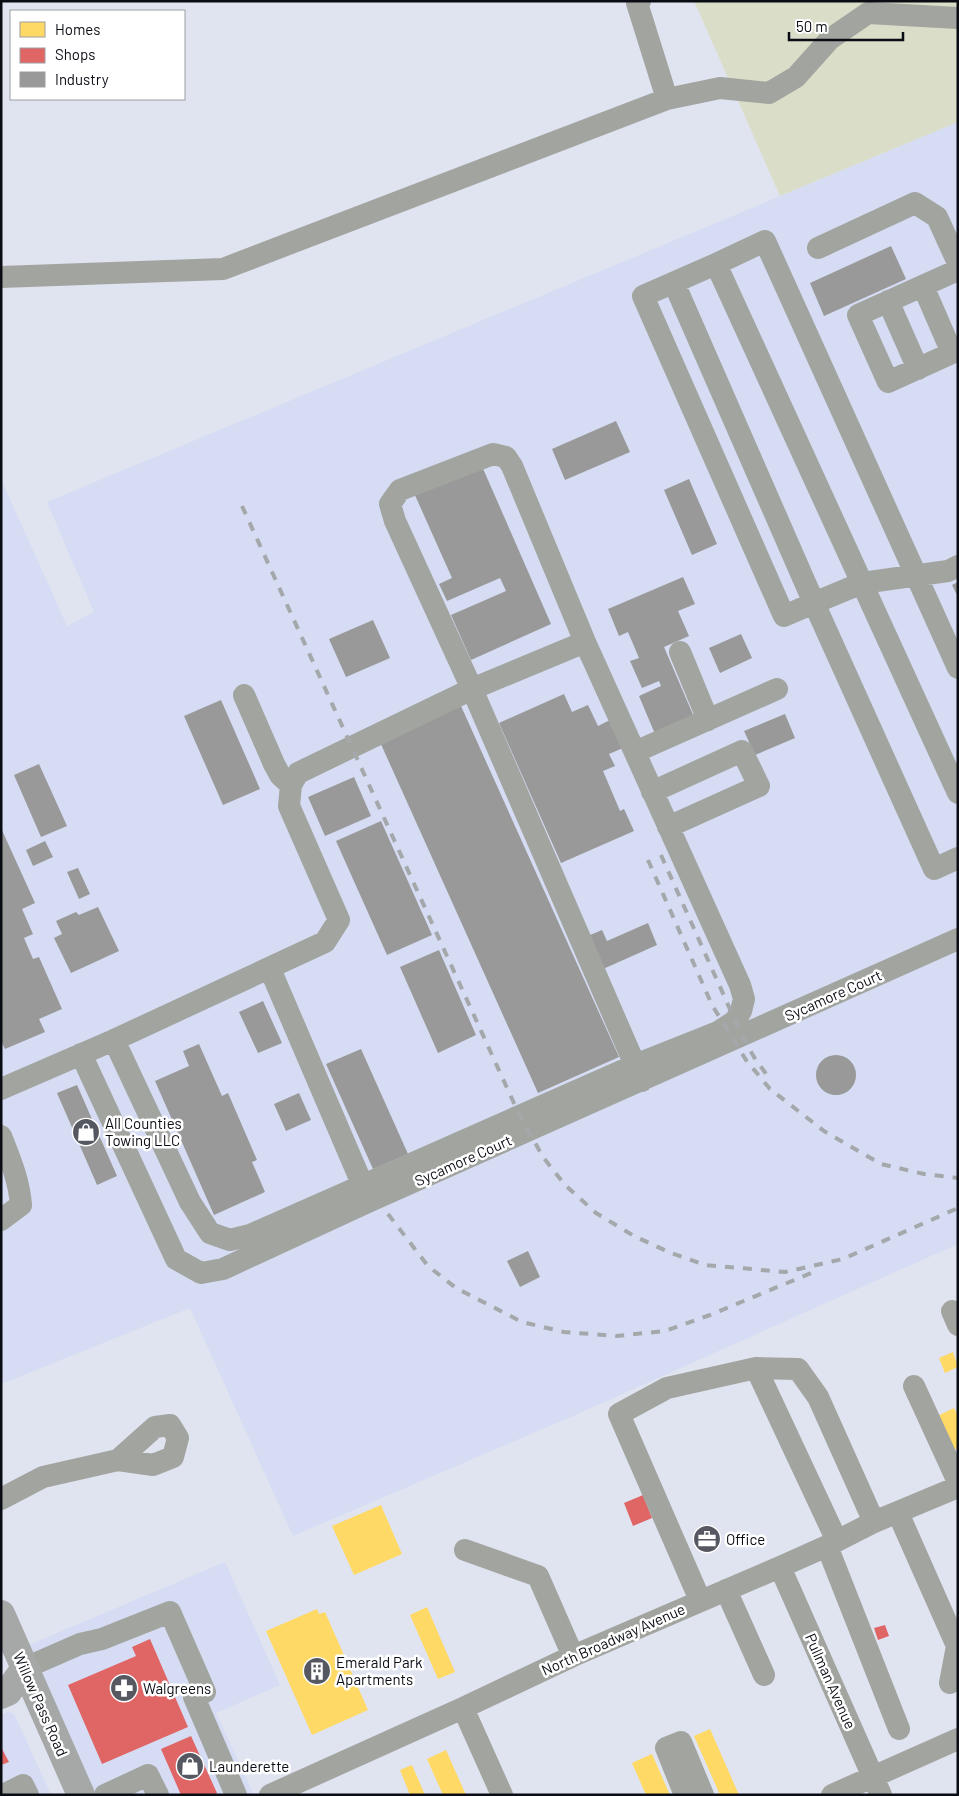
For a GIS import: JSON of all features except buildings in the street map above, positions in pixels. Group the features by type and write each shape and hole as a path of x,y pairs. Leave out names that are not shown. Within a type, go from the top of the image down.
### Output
{"main road":[{"name":"Willow Pass Road","path":"2,1618 13,1667 81,1795"},
{"path":"1,1695 8,1692 13,1667"}],"street":[{"path":"640,1 637,2 667,99"},
{"path":"1,277 223,269 667,99 720,88 769,93 796,77 830,39 868,13 958,18"},
{"path":"818,248 915,203 937,217 958,264"},
{"path":"958,566 948,571 917,575 862,583 784,616 643,296 765,241 917,575 958,668"},
{"path":"716,264 958,793"},
{"path":"922,286 952,353 888,382 858,315 888,301 958,270"},
{"path":"674,283 814,603 934,869 958,858"},
{"path":"888,301 918,369"},
{"path":"493,454 506,457 516,475 585,642 740,986 744,999 736,1021 639,1073 472,689 395,522 390,504 400,490 493,454"},
{"path":"1,1088 114,1040 325,942 338,920 289,806 291,785 298,773 472,689 585,642"},
{"path":"680,652 708,720"},
{"path":"635,752 777,689"},
{"path":"244,695 280,776 291,785"},
{"path":"652,792 742,751 758,786 668,827"},
{"name":"Sycamore Court","path":"82,1054 176,1259 201,1273 223,1269 366,1193 639,1073 958,939"},
{"path":"114,1040 190,1202 210,1233 230,1240 250,1235 366,1193 270,969"},
{"path":"1,1136 20,1190 21,1204 1,1220"},
{"path":"756,1368 832,1544 899,1729"},
{"path":"700,1600 619,1414 667,1388 756,1368 798,1368 818,1397 874,1522"},
{"path":"914,1386 958,1482"},
{"path":"1,1499 43,1477 118,1460"},
{"name":"North Broadway Avenue","path":"270,1795 573,1656 832,1544 874,1522 958,1487"},
{"path":"898,1513 957,1646 950,1684"},
{"path":"465,1550 538,1576 573,1656"},
{"name":"Pullman Avenue","path":"780,1567 877,1786"},
{"path":"726,1590 764,1675"},
{"path":"13,1667 80,1644 102,1639 170,1612 206,1692 194,1697 236,1795"},
{"path":"463,1708 502,1795"},
{"path":"832,1795 877,1786 958,1740"},
{"path":"685,1795 666,1748 681,1742 702,1795"},
{"path":"105,1795 148,1775 158,1795"},
{"path":"3,1795 23,1785 28,1795"}],"shaded area":[{"path":"958,122 958,1244 573,1416 293,1536 190,1308 1,1384 1,479 67,626 94,612 47,502"},
{"path":"225,1562 280,1685 216,1713 254,1795 81,1795 17,1650"},
{"path":"8,1712 13,1713 15,1716 51,1795 1,1795 1,1715"}],"green space":[{"path":"694,1 958,1 958,122 780,196"}],"railway":[{"path":"242,506 518,1112 543,1157 565,1185 596,1213 634,1236 671,1253 705,1265 785,1272 843,1259 958,1208"},
{"path":"661,855 742,1036 769,1078"},
{"path":"648,860 712,1005 746,1060 770,1089 824,1131 881,1164 924,1174 958,1178"},
{"path":"388,1214 428,1266 456,1288 522,1322 564,1332 616,1336 665,1331 710,1315 816,1271"}],"place":[{"name":"All Counties Towing LLC","path":"86,1132"},
{"name":"Office","path":"707,1539"},
{"name":"Emerald Park Apartments","path":"317,1671"},
{"name":"Walgreens","path":"124,1688"},
{"name":"Launderette","path":"190,1766"}]}
